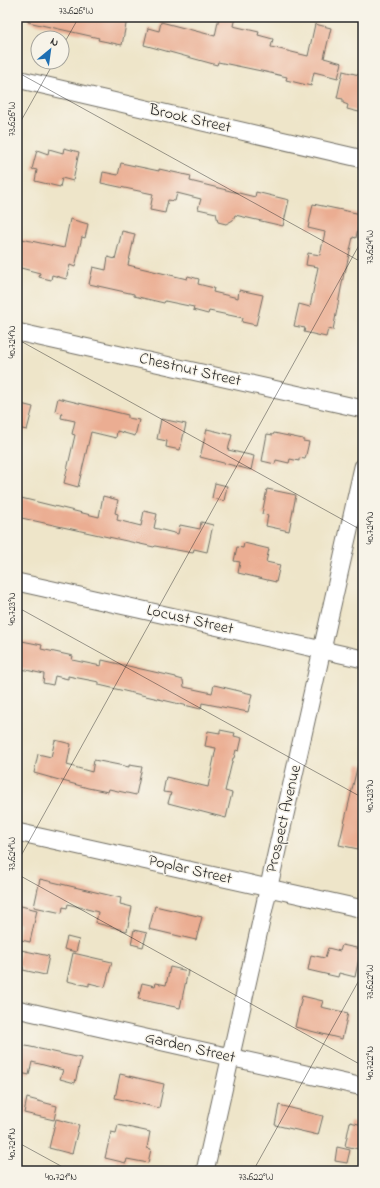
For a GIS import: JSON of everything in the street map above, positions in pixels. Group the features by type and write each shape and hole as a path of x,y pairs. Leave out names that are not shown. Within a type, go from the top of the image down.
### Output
{"street":[{"name":"Brook Street","path":"17,79 363,159"},
{"name":"Chestnut Street","path":"17,332 363,409"},
{"name":"Prospect Avenue","path":"205,1171 363,467"},
{"name":"Locust Street","path":"17,582 363,659"},
{"name":"Poplar Street","path":"17,832 363,909"},
{"name":"Garden Street","path":"17,1009 363,1087"}],"building":[{"path":"29,17 116,17 127,19 122,45 98,40 99,38 70,31 70,30 64,30 28,22"},
{"path":"219,17 235,17 233,26 259,32 258,35 273,39 271,47 308,56 315,24 331,28 324,58 342,63 338,78 314,72 311,86 286,80 287,77 218,62 217,65 144,45 148,28 159,31 161,22 215,36"},
{"path":"343,71 363,76 363,113 347,109 348,105 343,103 343,99 337,98"},
{"path":"64,148 79,152 73,181 62,178 60,187 35,181 37,170 32,169 37,150 48,154 49,149 63,153"},
{"path":"121,163 191,176 190,181 255,197 256,192 289,200 283,226 235,215 233,220 226,224 218,222 216,213 198,209 201,199 177,193 175,201 168,200 165,213 150,210 153,194 101,183 103,172 118,175"},
{"path":"313,204 361,214 356,238 353,237 344,273 333,330 328,329 326,337 304,332 305,328 294,326 299,304 310,307 318,267 306,265 308,253 320,255 325,232 308,228"},
{"path":"70,219 88,224 85,238 82,237 75,267 70,265 66,279 52,275 51,280 39,277 40,273 17,267 17,238 64,248"},
{"path":"122,231 135,234 128,265 187,279 188,276 199,279 198,284 214,288 213,292 238,298 239,290 263,295 256,325 242,322 243,318 209,311 208,314 193,310 194,307 165,301 164,303 134,296 134,294 89,284 93,267 106,270 108,257 115,259"},
{"path":"58,398 128,415 128,418 139,420 135,436 117,431 116,438 91,432 78,487 64,483 75,435 72,434 75,421 61,418 62,413 55,411"},
{"path":"17,403 33,407 27,430 17,428"},
{"path":"161,419 186,424 180,450 166,447 167,441 157,439"},
{"path":"207,429 232,435 228,450 254,456 251,470 200,457"},
{"path":"274,433 303,439 303,441 309,442 305,459 299,458 299,461 290,459 289,463 276,460 275,464 262,461 267,434 273,435"},
{"path":"215,483 227,486 224,501 212,498"},
{"path":"267,489 296,495 289,531 266,526 268,515 262,514"},
{"path":"103,496 118,500 115,513 118,514 117,520 141,526 144,511 157,514 154,528 178,534 180,525 200,529 201,522 213,525 207,552 194,549 193,553 154,547 17,517 17,497 99,517"},
{"path":"244,543 269,549 266,562 280,565 276,582 238,573 240,562 234,561 237,547 243,548"},
{"path":"17,640 42,645 41,649 73,656 72,660 101,666 102,660 176,677 183,680 184,687 212,693 214,685 252,694 248,712 202,703 201,709 99,685 99,682 68,676 68,679 55,676 53,685 43,683 44,674 17,668"},
{"path":"220,730 235,733 234,736 242,738 239,751 236,750 233,758 225,791 232,793 226,818 168,803 171,793 163,792 166,777 208,787 216,748 205,746 208,731 220,733"},
{"path":"55,740 71,744 67,765 92,772 94,760 129,767 129,765 142,767 136,795 109,789 108,792 88,788 34,773 38,754 51,757"},
{"path":"358,764 363,765 363,850 339,845"},
{"path":"40,879 121,898 120,904 132,907 127,931 96,923 98,912 68,904 67,908 63,907 62,913 34,907"},
{"path":"17,905 37,910 30,942 17,939 21,923 17,923"},
{"path":"155,906 202,917 196,940 149,929"},
{"path":"134,930 147,933 143,947 131,944"},
{"path":"67,937 79,940 76,952 64,949"},
{"path":"342,945 361,949 355,977 339,973 338,977 308,970 311,955 325,958 328,948 340,951"},
{"path":"21,950 49,956 45,975 23,970 23,967 17,965"},
{"path":"73,953 112,962 105,987 89,983 89,986 67,981"},
{"path":"170,967 188,971 180,1008 138,999 142,983 155,986 156,983 166,985"},
{"path":"302,996 323,1001 321,1007 348,1013 342,1039 295,1027"},
{"path":"17,1044 81,1058 75,1083 60,1079 63,1070 32,1062 29,1075 17,1072"},
{"path":"120,1074 164,1084 159,1108 115,1098"},
{"path":"27,1098 57,1106 54,1120 24,1113"},
{"path":"279,1105 323,1116 318,1135 275,1125"},
{"path":"56,1119 79,1125 72,1154 49,1148"},
{"path":"350,1122 363,1125 363,1150 345,1146"},
{"path":"118,1125 150,1132 147,1148 151,1149 148,1163 127,1159 126,1163 105,1158 111,1132 116,1133"},
{"path":"337,1147 350,1150 347,1163 335,1161"}]}
